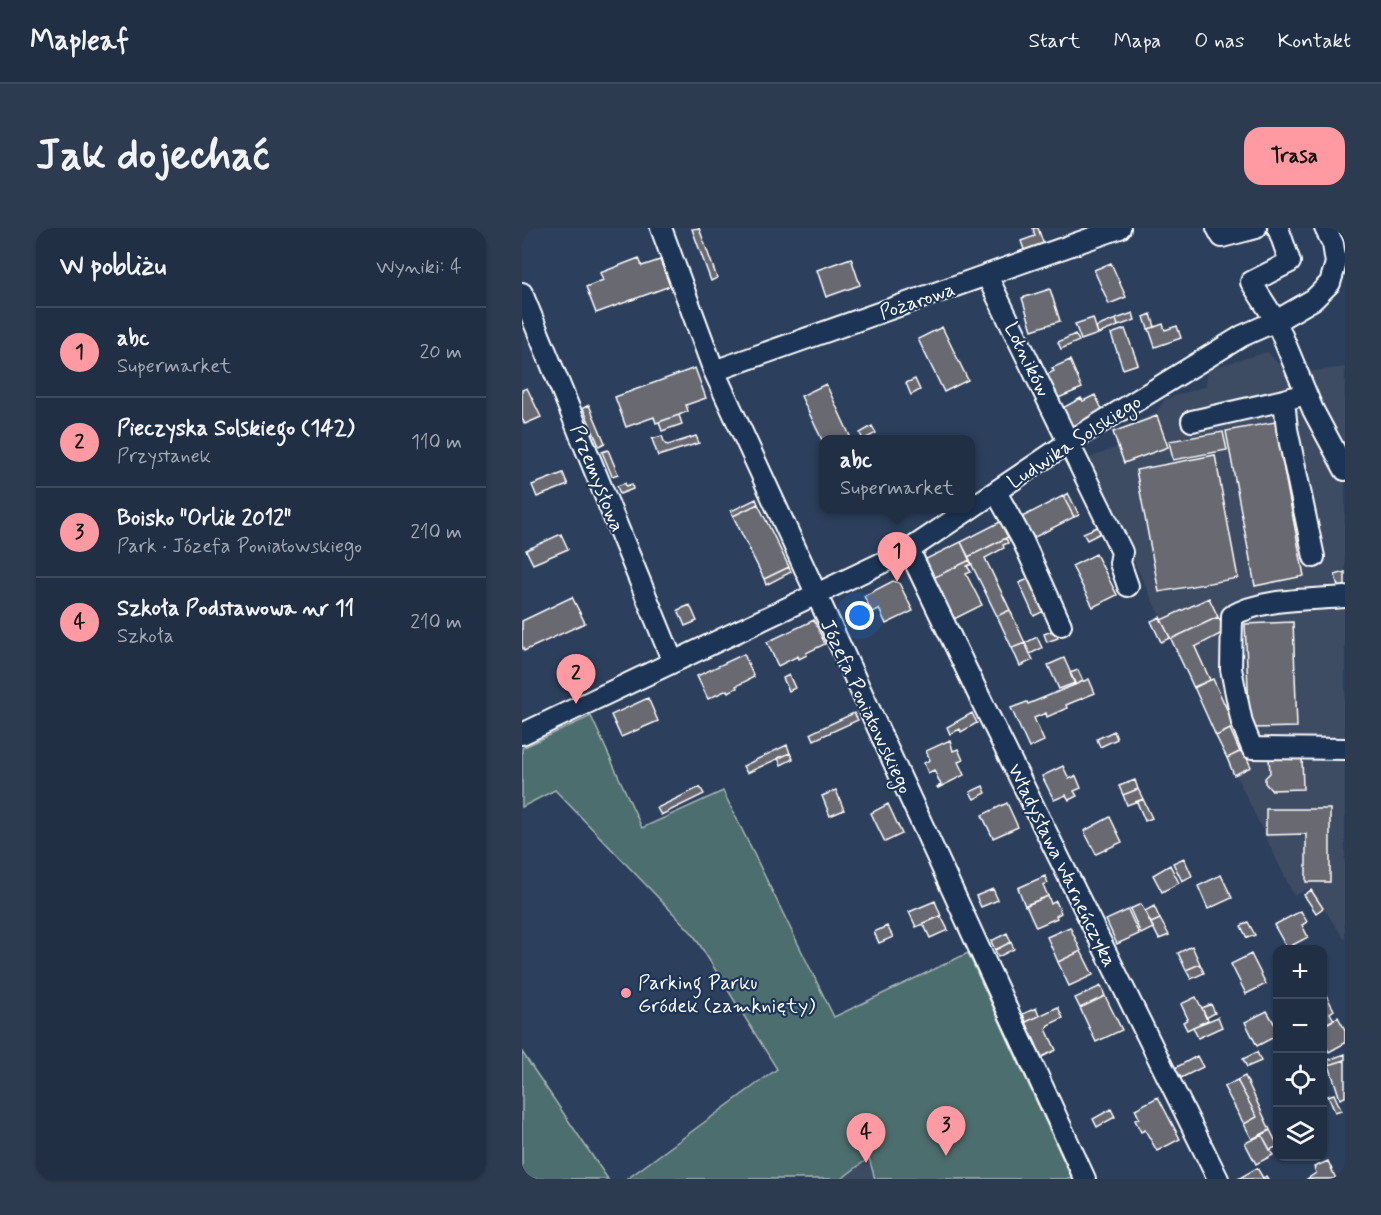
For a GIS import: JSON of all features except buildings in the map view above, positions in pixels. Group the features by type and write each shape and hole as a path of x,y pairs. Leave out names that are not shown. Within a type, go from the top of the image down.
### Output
{"street":[{"name":"Józefa Poniatowskiego","path":"661,228 714,371 1085,1179"},
{"path":"1217,228 1222,237 1256,228"},
{"path":"1278,228 1290,262 1251,282 1276,321 1306,394 1345,470"},
{"name":"Ludwika Solskiego","path":"975,506 1069,442 1242,336 1276,321 1314,299 1330,283 1336,263 1334,244 1325,228"},
{"name":"Pożarowa","path":"714,371 987,276 1108,230"},
{"name":"Lotników","path":"987,276 1122,552 1120,563 1128,586"},
{"name":"Przemysłowa","path":"522,293 673,662"},
{"path":"1192,421 1306,394"},
{"path":"1284,400 1287,429 1314,557"},
{"path":"996,492 1023,541 1061,625"},
{"name":"Ludwika Solskiego","path":"522,734 909,550 964,513"},
{"name":"Władysława Warneńczyka","path":"909,550 1218,1179"},
{"path":"1345,597 1276,603 1243,609 1232,616 1231,669 1242,723 1252,748 1345,749"}],"shaded area":[{"path":"1267,352 1289,374 1345,367 1345,940 1310,888 1294,896 1085,460 1117,447 1112,431 1156,413 1165,399 1206,386 1208,369"},
{"path":"869,1157 875,1179 841,1179"}],"green space":[{"path":"591,716 642,828 723,791 834,1017 968,953 1072,1179 875,1179 869,1158 841,1179 627,1179 777,1069 693,934 555,790 522,807 522,748"},
{"path":"522,1052 608,1179 522,1179"}],"place":[{"name":"abc","path":"897,582"},
{"name":"Pieczyska Solskiego (142)","path":"576,704"},
{"name":"Parking Parku Gródek (zamknięty)","path":"626,993"},
{"name":"Boisko \"Orlik 2012\"","path":"946,1156"},
{"name":"Szkoła Podstawowa nr 11","path":"866,1163"}]}
